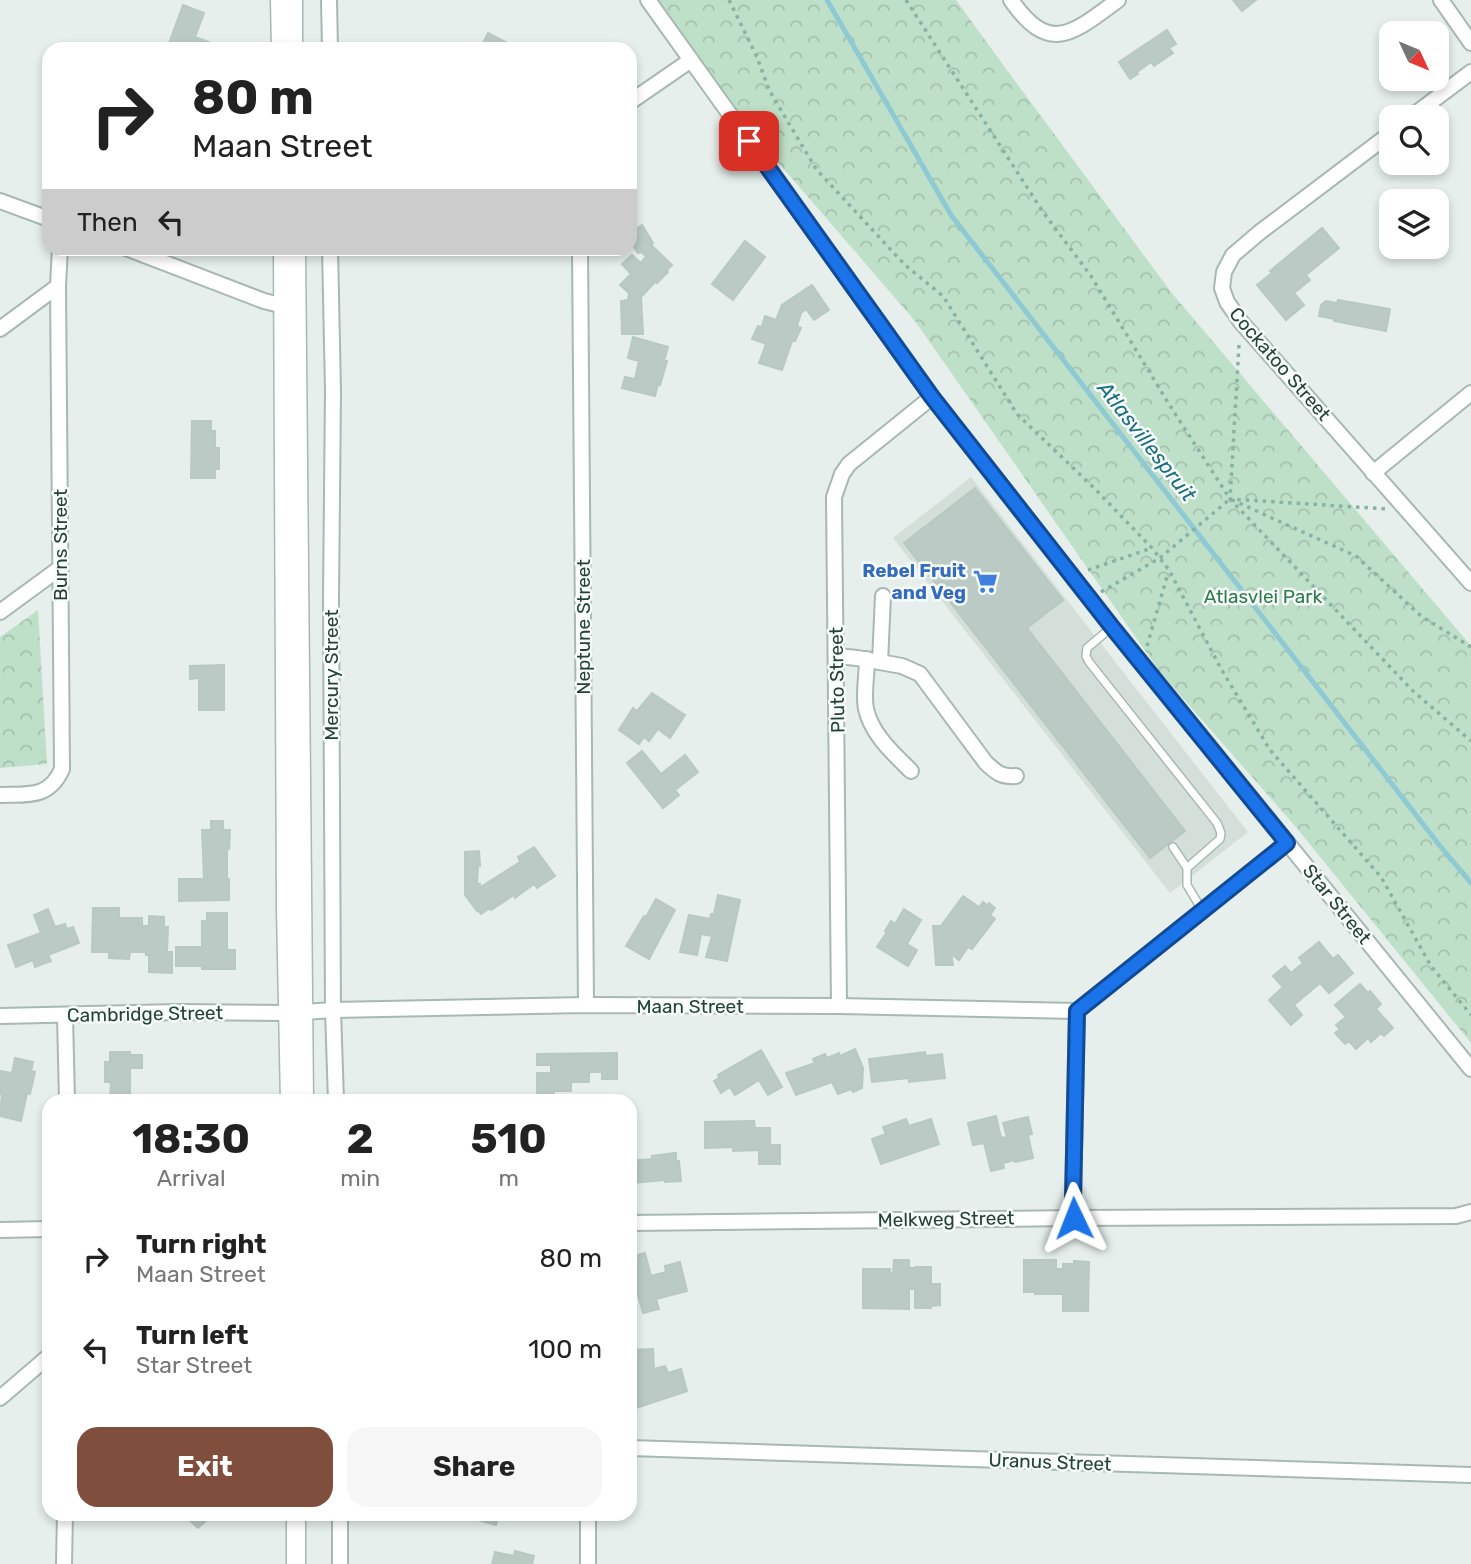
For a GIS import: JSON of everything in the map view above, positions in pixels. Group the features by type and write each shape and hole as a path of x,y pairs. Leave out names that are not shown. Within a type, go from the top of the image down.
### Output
{"street":[{"path":"280,0 281,42"},
{"path":"293,0 293,42"},
{"path":"329,0 330,42"},
{"name":"Star Street","path":"648,0 932,397 1071,576 1471,1069"},
{"path":"1011,0 1030,24 1045,32 1060,34 1082,26 1118,0"},
{"path":"1441,0 1471,43"},
{"path":"637,97 691,60"},
{"path":"1428,105 1471,72"},
{"name":"Cockatoo Street","path":"1379,142 1233,255 1224,272 1222,288 1227,302 1241,321 1471,583"},
{"path":"0,201 42,216"},
{"name":"Burns Street","path":"0,795 39,793 53,784 62,769 60,256"},
{"path":"148,256 290,308"},
{"path":"284,256 290,308"},
{"path":"295,256 290,308 286,870 303,1094"},
{"name":"Mercury Street","path":"330,256 333,391 333,1010 336,1094"},
{"name":"Neptune Street","path":"580,256 586,1005"},
{"path":"0,329 58,286"},
{"path":"1373,473 1471,393"},
{"name":"Pluto Street","path":"839,1006 834,497 842,474 849,464 932,397"},
{"path":"0,612 60,568"},
{"path":"883,596 866,707 870,721 884,745 911,771"},
{"path":"836,656 902,666 919,674 986,763 1005,777 1016,776"},
{"path":"1074,1218 1077,1011 1287,843"},
{"name":"Maan Street","path":"296,1012 586,1005 1077,1011"},
{"path":"290,1094 296,1012"},
{"name":"Cambridge Street","path":"0,1016 296,1012"},
{"path":"65,1016 67,1094"},
{"name":"Melkweg Street","path":"637,1223 1456,1216 1471,1212"},
{"path":"0,1230 42,1229"},
{"path":"0,1398 42,1362"},
{"name":"Uranus Street","path":"637,1448 1471,1475"},
{"path":"64,1564 65,1521"},
{"path":"296,1521 296,1564"},
{"path":"307,1521 307,1564"},
{"path":"340,1521 340,1564"},
{"path":"588,1564 589,1521"}],"lane":[{"path":"1112,627 1087,648 1086,656 1089,662 1220,829 1220,839 1187,867"},
{"path":"1173,847 1187,867 1187,885 1202,910"}],"path":[{"path":"729,0 757,57 769,90 816,169 905,265 943,296 1017,414 1094,488 1160,558 1220,667 1270,750 1381,877 1431,966 1471,1015"},
{"path":"906,0 1043,212 1091,276 1230,499 1413,691 1471,741"},
{"path":"1230,499 1241,321"},
{"path":"1230,499 1356,556 1421,616 1471,647"},
{"path":"1090,599 1160,558 1230,499 1407,511"},
{"path":"1071,576 1152,548"},
{"path":"1142,664 1169,570"}],"shaded area":[{"path":"971,477 1248,832 1170,893 893,538"}],"green space":[{"name":"Atlasvlei Park","path":"653,0 956,0 1171,292 1471,646 1471,1043 1295,826 1160,672 915,321 714,88"},
{"path":"38,610 47,764 0,768 0,637"}],"building":[{"path":"1233,0 1256,0 1242,11"},
{"path":"183,5 204,13 195,37 209,42 170,42"},
{"path":"1167,30 1176,44 1169,48 1173,53 1154,66 1151,62 1130,79 1119,62"},
{"path":"488,33 505,42 484,42"},
{"path":"642,225 653,243 651,245 672,265 641,297 643,334 622,334 621,301 628,300 629,293 620,285 631,274 622,264 631,256 641,263 646,256 637,252 637,229"},
{"path":"1322,228 1339,248 1306,275 1310,280 1294,293 1304,305 1286,320 1257,285"},
{"path":"745,241 765,257 733,300 712,284"},
{"path":"812,285 829,310 814,320 806,309 801,313 797,326 801,328 795,341 792,341 782,370 759,363 766,344 752,339 758,326 762,327 765,316 776,320 782,305"},
{"path":"1338,300 1390,309 1386,331 1319,316 1321,305 1326,301 1337,303"},
{"path":"633,337 668,347 664,361 667,361 655,396 622,388 625,377 635,379 639,361 628,358"},
{"path":"192,421 211,421 211,431 215,431 215,448 219,448 219,469 215,469 215,478 191,478"},
{"path":"975,488 1063,600 1027,628 1185,831 1150,858 904,543"},
{"path":"224,665 224,710 199,710 199,678 190,679 190,666"},
{"path":"652,693 685,715 670,738 658,729 649,741 644,737 639,744 619,730 633,708 637,711"},
{"path":"642,751 661,774 685,755 698,772 675,790 679,795 663,808 627,763"},
{"path":"211,821 223,821 223,830 230,830 227,849 229,900 179,901 179,879 204,879 202,830 211,830"},
{"path":"534,847 555,876 537,888 534,884 515,898 514,895 491,910 490,908 481,914 477,911 465,895 465,852 479,851 479,888 520,862 518,857"},
{"path":"718,895 740,900 727,961 706,957 712,936 701,934 697,955 680,952 689,915 710,919 711,914 714,914"},
{"path":"963,896 979,907 983,902 988,906 989,903 995,908 990,915 995,919 972,949 968,947 959,960 951,954 953,965 936,965 933,926 941,926"},
{"path":"656,899 675,910 649,959 626,946"},
{"path":"93,908 119,908 119,918 142,918 142,926 149,926 149,916 164,917 164,927 168,927 167,952 172,952 172,973 149,972 149,955 146,955 146,952 130,952 129,959 109,958 109,952 92,952"},
{"path":"48,909 55,927 65,924 67,929 73,927 79,943 48,955 51,961 35,967 33,960 16,967 8,945 41,933 34,915"},
{"path":"904,909 921,920 907,944 917,950 908,966 877,947 891,921 895,924"},
{"path":"207,913 227,913 227,950 235,950 235,969 176,966 176,947 202,947 202,921 207,921"},
{"path":"1319,942 1333,959 1338,955 1353,973 1329,993 1320,983 1294,1005 1302,1015 1291,1025 1269,1000 1283,987 1273,976 1285,966 1291,973 1303,963 1299,958"},
{"path":"1360,984 1381,1004 1376,1009 1393,1028 1384,1036 1381,1033 1371,1042 1368,1038 1356,1049 1349,1041 1345,1044 1335,1033 1340,1029 1336,1025 1346,1017 1335,1005"},
{"path":"855,1049 863,1068 862,1088 838,1094 832,1082 796,1095 786,1073 815,1063 813,1059 825,1054 827,1058 839,1053 840,1056"},
{"path":"761,1050 782,1087 768,1095 759,1080 735,1095 730,1087 721,1093 714,1081 719,1078 718,1075"},
{"path":"110,1052 142,1055 142,1068 130,1068 130,1094 110,1094 111,1082 105,1082 105,1062 110,1062"},
{"path":"925,1052 926,1056 942,1054 945,1078 872,1082 869,1059"},
{"path":"617,1053 617,1079 602,1079 602,1072 589,1072 589,1082 571,1082 571,1091 537,1094 537,1073 551,1073 551,1065 537,1065 537,1054"},
{"path":"15,1058 33,1062 31,1071 35,1072 21,1121 0,1116 0,1071 12,1073"},
{"path":"996,1116 1001,1138 1007,1137 1003,1123 1028,1117 1032,1134 1028,1135 1033,1158 1003,1163 1004,1168 991,1171 984,1143 973,1145 968,1123"},
{"path":"906,1119 909,1126 931,1119 939,1144 881,1164 872,1139 886,1134 883,1127"},
{"path":"754,1121 755,1128 770,1128 770,1145 780,1145 780,1164 759,1164 759,1150 705,1148 705,1122"},
{"path":"676,1153 681,1181 637,1183 637,1160 652,1159 652,1156"},
{"path":"645,1253 651,1276 666,1272 665,1266 680,1262 687,1291 656,1299 659,1309 643,1313 637,1291 637,1255"},
{"path":"894,1260 909,1260 909,1268 931,1267 931,1284 940,1284 940,1305 915,1308 915,1289 909,1289 909,1309 863,1308 863,1269 890,1269 890,1274 893,1273"},
{"path":"1024,1260 1056,1260 1056,1269 1063,1269 1063,1264 1074,1264 1074,1261 1089,1262 1088,1311 1063,1311 1063,1294 1024,1292"},
{"path":"653,1349 654,1369 665,1366 668,1373 681,1369 687,1391 637,1408 637,1350"},
{"path":"190,1521 206,1521 198,1528"},
{"path":"515,1551 534,1556 532,1564 492,1564 495,1552 514,1556"}],"waterway":[{"name":"Atlasvillespruit","path":"827,0 951,215 1471,883"}],"place":[{"name":"Rebel Fruit and Veg","path":"986,581"}],"route":[{"path":"749,141 932,397 1071,576 1287,843 1077,1011 1074,1218"}]}
